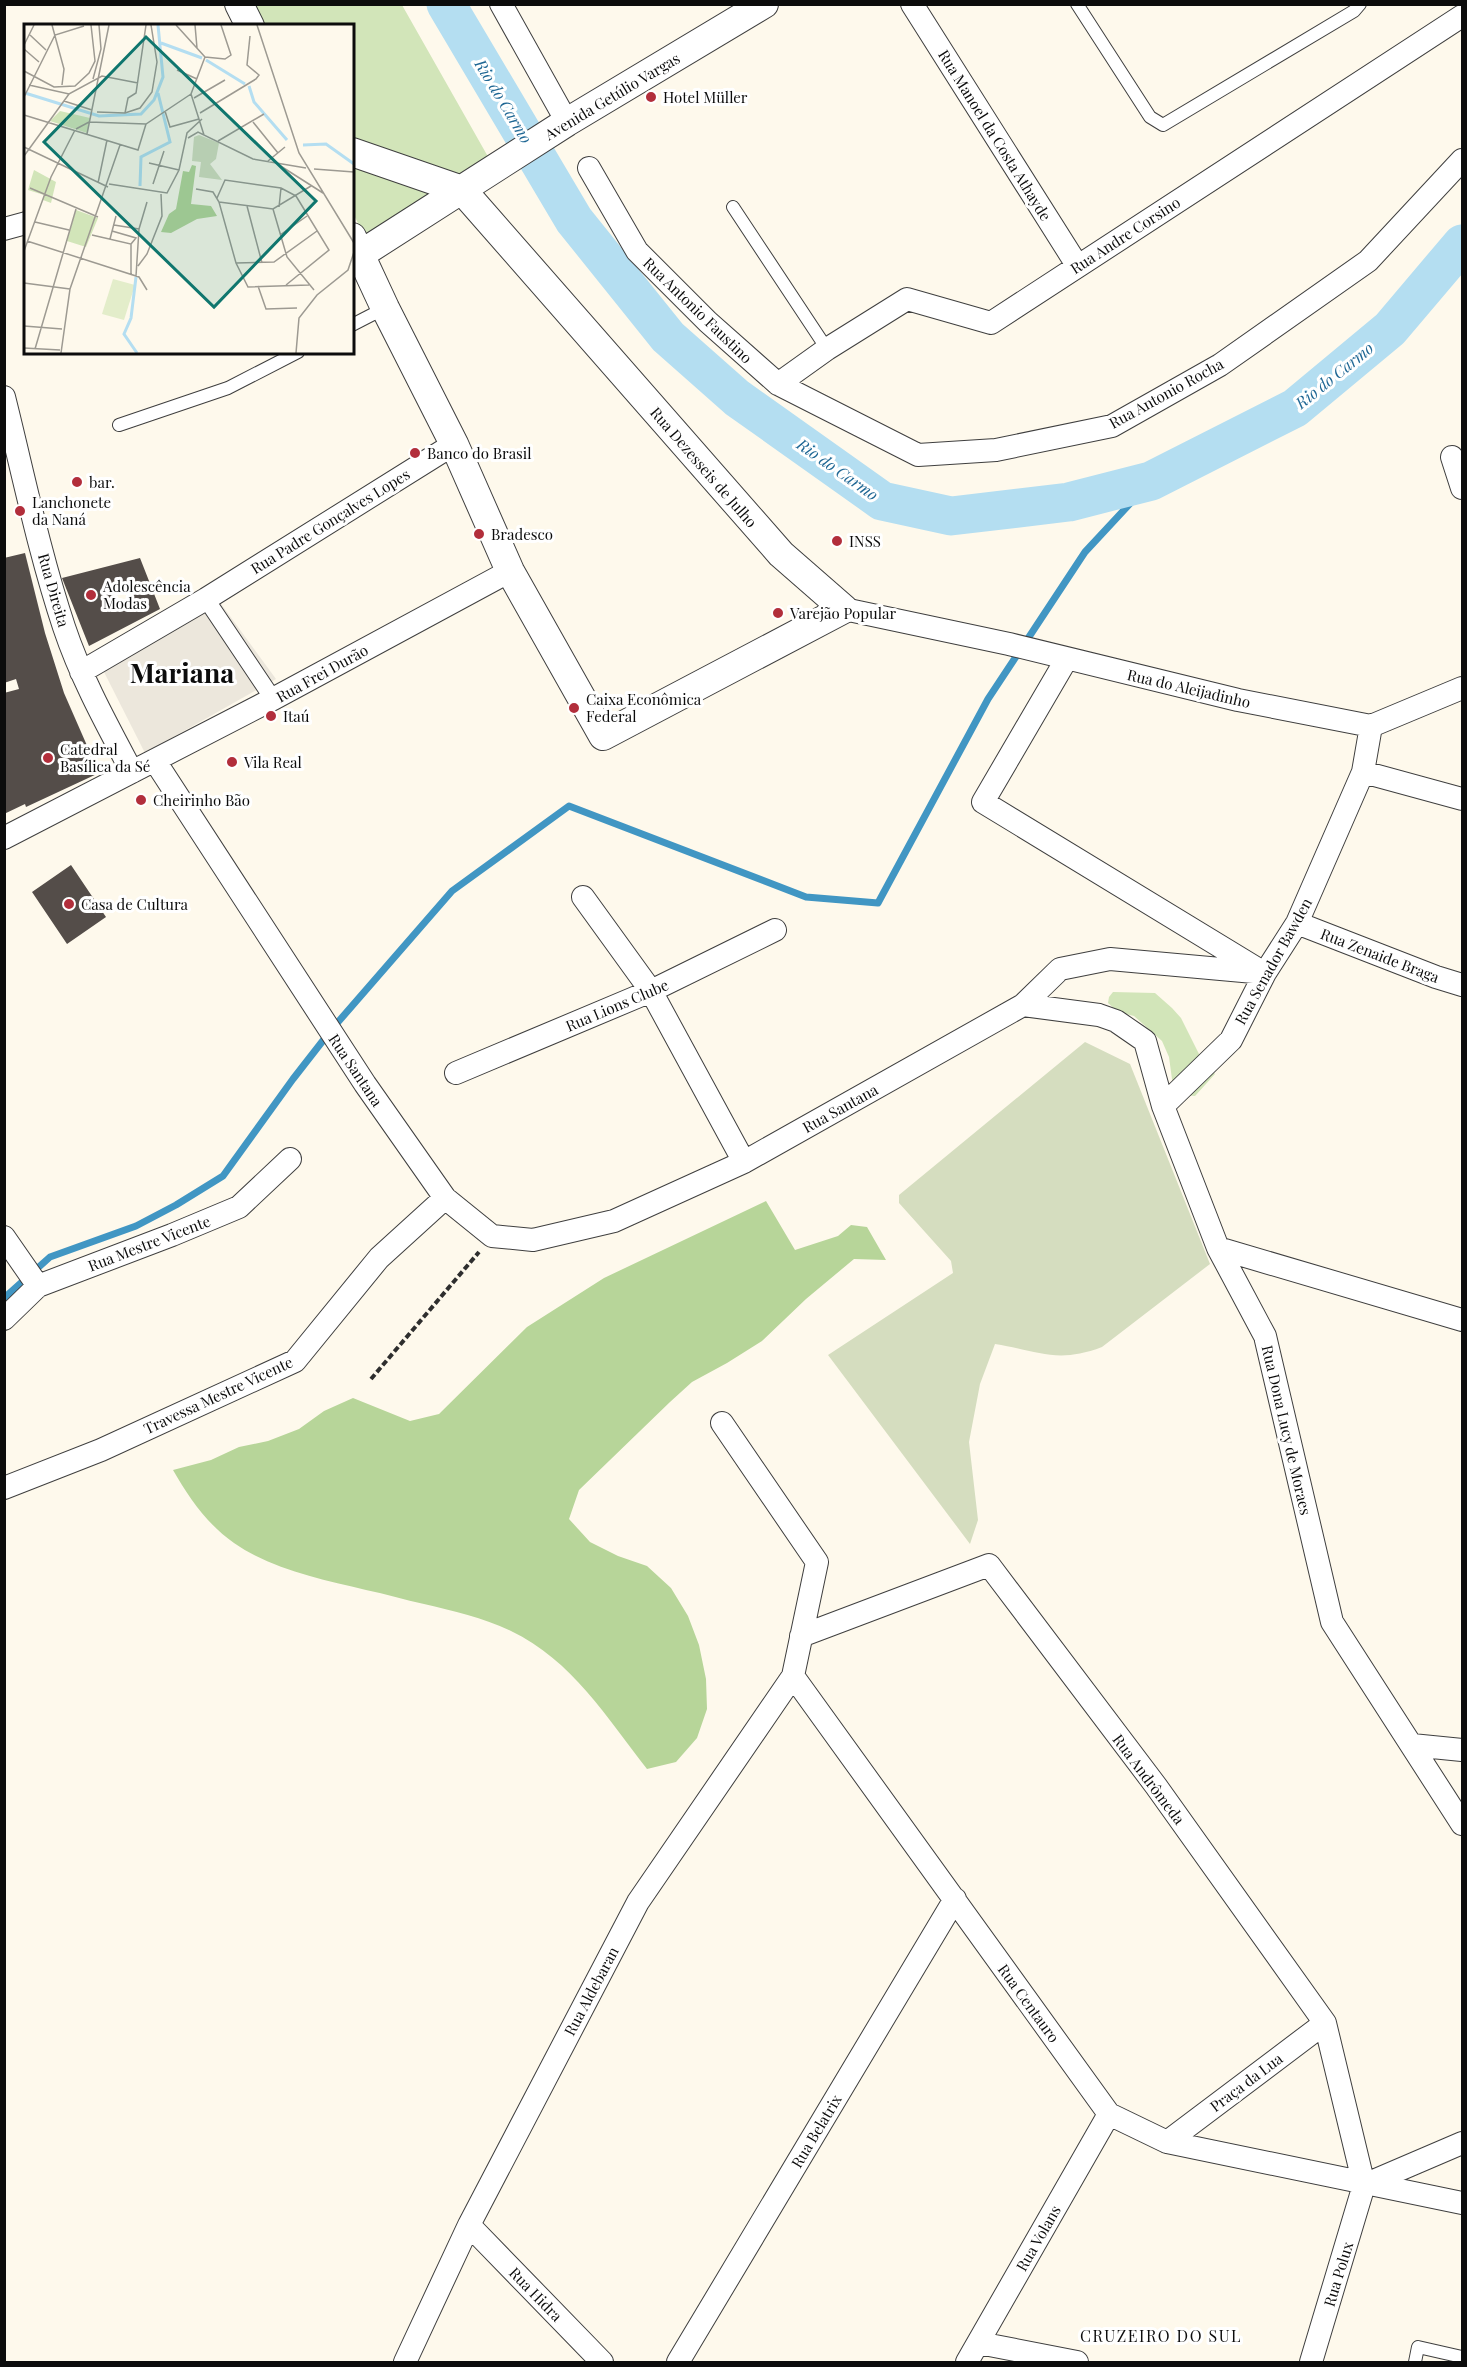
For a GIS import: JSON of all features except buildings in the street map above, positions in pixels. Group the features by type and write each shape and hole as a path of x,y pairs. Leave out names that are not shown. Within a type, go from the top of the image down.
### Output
{"street":[{"path":"238,4 248,24"},
{"path":"501,4 561,127"},
{"name":"Avenida Getúlio Vargas","path":"357,246 462,190 764,4"},
{"name":"Rua Manoel da Costa Athayde","path":"912,4 1077,266"},
{"name":"Rua Andre Corsino","path":"778,384 827,349 907,299 991,323 1462,16"},
{"path":"354,153 462,190"},
{"name":"Rua Antonio Rocha","path":"778,384 918,455 996,450 1112,426 1220,365 1368,261 1462,160"},
{"name":"Rua Antonio Faustino","path":"589,168 637,251 708,322 778,384"},
{"name":"Rua Dezesseis de Julho","path":"462,190 781,554 844,609 1009,644"},
{"path":"4,229 24,223"},
{"path":"357,246 385,309 454,444 510,570 603,736 844,609"},
{"name":"Rua Direita","path":"4,397 64,626 81,672 132,772"},
{"name":"Rua Padre Gonçalves Lopes","path":"81,672 206,599 454,444"},
{"path":"1452,457 1462,488"},
{"name":"Rua Frei Durão","path":"4,838 273,699 510,570"},
{"path":"206,599 273,699"},
{"name":"Rua do Aleijadinho","path":"1009,644 1066,660 1238,700 1371,726"},
{"path":"1066,660 983,802 1265,973"},
{"path":"1371,726 1462,688"},
{"name":"Rua Senador Bawden","path":"1164,1106 1231,1040 1265,973 1298,923 1363,772 1371,726"},
{"name":"Rua Santana","path":"155,761 365,1084 445,1198 492,1236 533,1240 614,1221 744,1162 1023,1005 1060,969 1110,959 1265,973"},
{"path":"1363,772 1462,799"},
{"path":"583,897 651,991 744,1162"},
{"name":"Rua Zenaide Braga","path":"1298,923 1462,985"},
{"name":"Rua Lions Clube","path":"456,1073 651,991 775,930"},
{"name":"Rua Dona Lucy de Moraes","path":"1023,1005 1099,1015 1116,1021 1145,1041 1164,1106 1218,1248 1265,1336 1332,1622 1462,1824"},
{"name":"Rua Mestre Vicente","path":"4,1319 38,1286 239,1207 290,1159"},
{"name":"Travessa Mestre Vicente","path":"4,1488 101,1450 295,1361 379,1258 445,1198"},
{"path":"4,1237 38,1286"},
{"path":"1218,1248 1462,1320"},
{"name":"Rua Aldebaran","path":"405,2362 469,2224 638,1902 793,1676 817,1562 722,1423"},
{"name":"Rua Andrômeda","path":"801,1636 989,1565 1156,1786 1325,2023 1364,2185"},
{"name":"Rua Centauro","path":"793,1676 1109,2114 1167,2142 1364,2185 1462,2203"},
{"path":"1412,1745 1462,1750"},
{"name":"Rua Belatrix","path":"678,2362 955,1899"},
{"name":"Praça da Lua","path":"1167,2142 1325,2023"},
{"name":"Rua Volans","path":"967,2362 1109,2114"},
{"path":"1364,2185 1462,2143"},
{"name":"Rua Polux","path":"1311,2362 1364,2185"},
{"name":"Rua Hidra","path":"469,2224 602,2362"},
{"path":"979,2343 1077,2362"}],"lane":[{"path":"1077,4 1150,117 1163,125 1354,11 1360,4"},
{"path":"734,207 827,349"},
{"path":"354,324 385,309"},
{"path":"119,425 228,388 294,354"},
{"path":"1415,2362 1418,2347 1462,2357"}],"path":[{"path":"371,1379 492,1236"}],"green space":[{"path":"250,5 402,5 495,169 369,246 354,215 354,24 260,24"},
{"path":"1113,992 1155,993 1181,1018 1202,1060 1215,1074 1195,1096 1174,1094 1169,1057 1162,1041 1134,1016 1118,1012 1108,1003"},
{"path":"1085,1042 1130,1064 1210,1264 1102,1347 1072,1355 1060,1355 1036,1353 995,1344 980,1384 969,1442 978,1520 970,1544 828,1355 953,1273 951,1261 899,1203 899,1195"},
{"path":"766,1201 795,1250 838,1236 851,1225 867,1227 886,1260 854,1259 806,1299 762,1341 692,1382 579,1490 569,1519 590,1542 618,1556 647,1566 671,1588 688,1616 699,1645 706,1679 707,1709 697,1738 676,1762 647,1769 587,1692 570,1674 533,1643 511,1631 457,1612 332,1582 281,1567 249,1552 224,1536 207,1519 173,1470 211,1460 239,1447 268,1441 299,1429 324,1411 353,1398 410,1421 439,1414 527,1327 604,1278"}],"shaded area":[{"path":"219,601 276,679 145,753 104,672"}],"waterway":[{"name":"Rio do Carmo","path":"446,4 574,220 668,337 737,398 882,501 951,516 1069,502 1151,481 1295,408 1390,329 1462,244"},
{"path":"4,1298 50,1257 136,1226 223,1176 332,1029 452,891 569,806 806,897 878,903 988,699 1085,552 1151,481"}],"place":[{"name":"Hotel Müller","path":"651,97"},
{"name":"Banco do Brasil","path":"415,453"},
{"name":"bar.","path":"77,482"},
{"name":"Lanchonete da Naná","path":"20,511"},
{"name":"Bradesco","path":"479,534"},
{"name":"INSS","path":"837,541"},
{"name":"Adolescência Modas","path":"91,595"},
{"name":"Varejão Popular","path":"778,613"},
{"name":"Caixa Econômica Federal","path":"574,708"},
{"name":"Itaú","path":"271,716"},
{"name":"Catedral Basílica da Sé","path":"48,758"},
{"name":"Vila Real","path":"232,762"},
{"name":"Cheirinho Bão","path":"141,800"},
{"name":"Casa de Cultura","path":"69,904"}],"district":[{"name":"Mariana","path":"182,672"},
{"name":"CRUZEIRO DO SUL","path":"1161,2335"}]}
